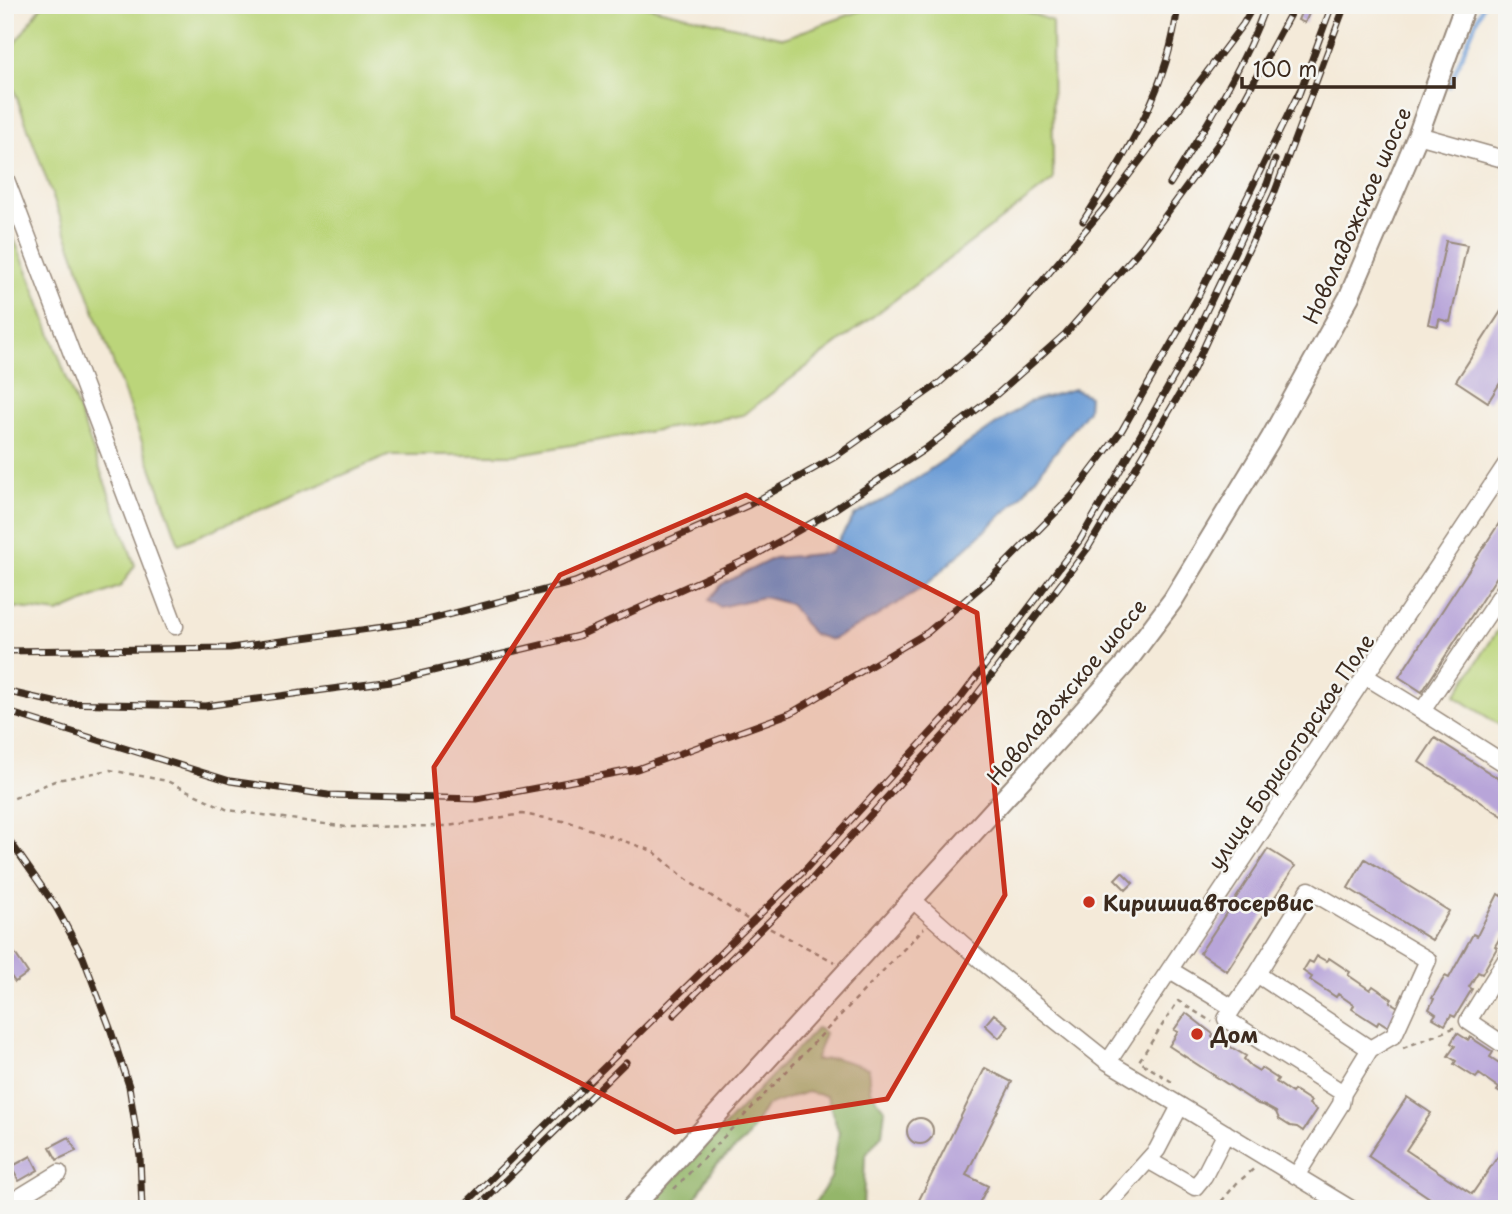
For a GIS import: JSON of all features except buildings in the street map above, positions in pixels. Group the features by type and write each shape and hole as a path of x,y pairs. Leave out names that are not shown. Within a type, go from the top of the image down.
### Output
{"main road":[{"name":"Новоладожское шоссе","path":"631,1209 1125,664 1172,600 1270,440 1349,297 1418,135 1465,5"}],"street":[{"path":"1418,135 1507,160"},
{"path":"5,177 175,626"},
{"name":"улица Борисогорское Поле","path":"1108,1062 1507,463"},
{"path":"1422,711 1507,586"},
{"path":"1365,676 1507,765"},
{"path":"1296,1176 1341,1104 1343,1093 1370,1049 1394,1035 1428,960 1309,890 1227,1019 1343,1093"},
{"path":"913,900 984,963 1108,1062 1351,1209"},
{"path":"1507,958 1468,1021 1507,1047"},
{"path":"1170,970 1233,1009"},
{"path":"1256,974 1370,1049"},
{"path":"1104,1209 1157,1150 1181,1106"},
{"path":"1148,1160 1195,1186 1204,1176 1226,1133"},
{"path":"5,1206 59,1172"}],"path":[{"path":"5,802 57,780 110,770 167,781 228,810 346,827 448,826 522,814 569,822 653,851 691,883 752,922 765,926 850,970"},
{"path":"674,1189 933,918"},
{"path":"1174,1083 1139,1061 1178,1000 1213,1023"},
{"path":"1370,1049 1391,1052 1443,1034 1468,1021"},
{"path":"1215,1209 1237,1183 1266,1157"}],"highlighted area":[{"path":"746,495 977,613 1005,895 887,1099 675,1132 453,1017 434,767 560,575"}],"green space":[{"path":"42,5 640,5 784,38 877,5 1009,5 1052,21 1053,180 743,415 514,455 390,455 179,544 5,65 5,58"},
{"path":"5,218 28,272 135,565 121,586 58,613 5,606"},
{"path":"1507,616 1507,730 1455,696"},
{"path":"817,1028 825,1033 815,1061 835,1058 868,1068 870,1090 885,1110 882,1134 865,1156 863,1209 811,1209 831,1178 839,1133 827,1096 807,1092 766,1106 746,1139 714,1167 689,1209 646,1209"}],"water":[{"path":"1074,389 1089,396 1088,410 1019,499 925,586 874,618 831,640 812,634 790,604 763,597 720,607 709,600 722,584 774,558 830,553 855,515 891,496 1029,402"}],"waterway":[{"path":"1449,86 1483,5"}],"railway":[{"path":"1083,221 1144,119 1165,65 1178,5"},
{"path":"5,651 230,648 420,622 575,582 749,505 835,457 937,385 1005,325 1105,207 1243,24 1254,5"},
{"path":"1170,184 1235,74 1266,5"},
{"path":"5,691 58,703 205,706 391,681 578,636 752,557 829,513 925,449 996,395 1065,334 1143,246 1226,133 1295,5"},
{"path":"1298,97 1332,5"},
{"path":"674,1015 811,880 956,722 1088,548 1192,373 1274,194 1345,5"},
{"path":"5,711 230,781 328,795 477,799 637,769 791,713 928,632 991,578 1072,496 1122,430 1199,295 1301,88"},
{"path":"460,1209 802,873 949,713 1080,540 1179,368 1267,184 1275,160"},
{"path":"5,834 56,907 83,957 110,1028 129,1086 140,1156 142,1209"},
{"path":"476,1209 626,1062"}],"place":[{"name":"Киришиавтосервис","path":"1089,902"},
{"name":"Дом","path":"1197,1034"}]}
